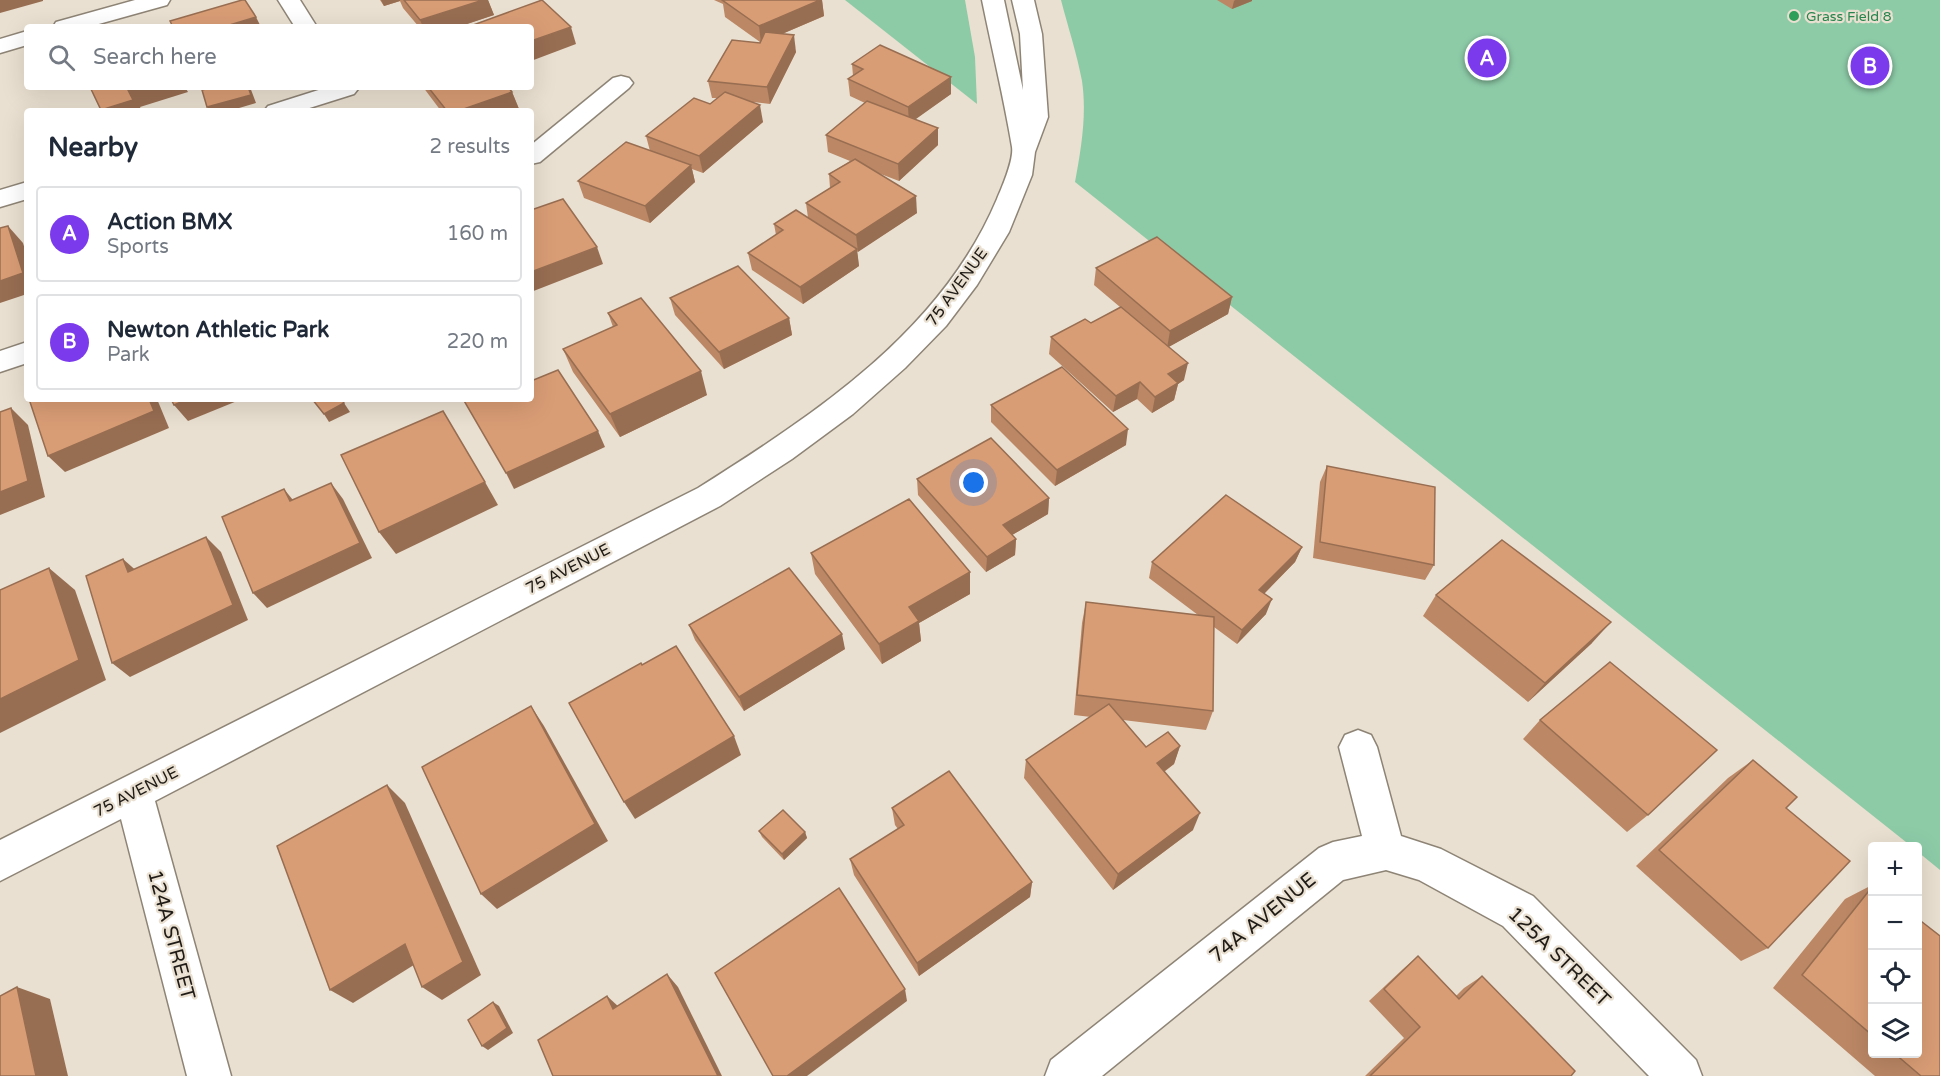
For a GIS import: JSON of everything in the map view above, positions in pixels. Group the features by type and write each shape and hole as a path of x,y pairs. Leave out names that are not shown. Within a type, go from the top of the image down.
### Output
{"street":[{"path":"71,24 114,6 159,0"},
{"path":"289,0 304,24"},
{"name":"75 AVENUE","path":"993,0 1023,152"},
{"name":"75 AVENUE","path":"0,861 709,497 781,451 842,406 895,361 936,319 967,279 996,232 1019,175 1023,152 1036,117 1031,34 1023,0"},
{"path":"0,46 24,39"},
{"path":"534,155 621,83"},
{"path":"288,108 349,93"},
{"path":"0,199 24,191"},
{"path":"0,362 24,353"},
{"path":"1358,747 1386,851"},
{"name":"124A STREET","path":"134,794 209,1076"},
{"name":"74A AVENUE","path":"1067,1076 1333,862 1386,851"},
{"name":"125A STREET","path":"1386,851 1427,863 1518,911 1680,1076"}],"green space":[{"path":"845,0 965,0 975,57 977,104"},
{"path":"1061,0 1940,0 1940,870 1922,855 1922,842 1906,842 1075,182 1083,132 1084,106 1078,61"}],"building":[{"path":"242,0 245,0 256,17 233,24 172,24 170,21"},
{"path":"404,0 483,0 420,20"},
{"path":"542,0 571,27 534,40 534,24 476,24"},
{"path":"722,0 820,0 759,26"},
{"path":"765,32 794,35 767,87 708,81 732,40 760,43"},
{"path":"880,45 951,77 908,107 848,79 863,69 852,64"},
{"path":"91,90 128,90 133,100 107,108 100,108"},
{"path":"202,90 249,90 251,95 207,107"},
{"path":"430,90 510,90 512,92 467,108 445,108"},
{"path":"725,92 760,105 699,156 646,136 694,98 710,104"},
{"path":"867,101 938,128 898,164 826,135"},
{"path":"626,142 691,165 645,206 578,181"},
{"path":"855,159 916,196 856,235 806,203 840,182 829,174"},
{"path":"563,199 597,247 534,271 534,209"},
{"path":"796,210 857,249 800,287 748,253 783,230 774,224"},
{"path":"8,226 23,273 0,281 0,228"},
{"path":"1157,237 1232,297 1170,331 1096,268"},
{"path":"738,266 789,318 719,352 670,298"},
{"path":"641,298 701,371 610,414 563,349 617,325 608,313"},
{"path":"1121,307 1188,363 1168,374 1178,383 1155,397 1140,382 1116,396 1051,337 1085,319 1091,323"},
{"path":"1062,367 1128,429 1057,470 991,405"},
{"path":"558,370 598,431 506,473 465,402 534,402 534,380"},
{"path":"30,402 150,402 154,411 48,456"},
{"path":"314,402 344,403 324,414"},
{"path":"11,408 28,481 0,492 0,412"},
{"path":"443,411 485,482 379,532 341,455"},
{"path":"991,438 1049,498 1003,525 1016,539 987,557 917,479"},
{"path":"1327,466 1435,487 1434,565 1320,542"},
{"path":"331,483 360,543 253,593 222,517 284,489 290,501"},
{"path":"1226,495 1302,547 1259,590 1272,599 1242,630 1152,562"},
{"path":"909,499 970,572 909,607 919,621 879,644 811,553"},
{"path":"206,537 233,605 112,663 86,576 123,559 128,572"},
{"path":"1502,540 1611,622 1545,683 1436,595"},
{"path":"49,568 79,660 0,699 0,590"},
{"path":"789,568 842,634 739,697 689,625"},
{"path":"1086,602 1214,617 1213,711 1077,695"},
{"path":"676,646 734,736 624,802 569,703"},
{"path":"1610,662 1717,750 1648,815 1540,720"},
{"path":"1109,704 1146,747 1168,732 1180,746 1157,763 1200,813 1118,874 1026,760"},
{"path":"531,706 595,824 481,894 422,767"},
{"path":"1753,760 1797,797 1786,808 1850,861 1768,948 1659,850"},
{"path":"949,771 1032,882 917,963 850,859 904,825 892,808"},
{"path":"387,785 463,962 422,987 405,944 330,990 277,846"},
{"path":"783,810 805,832 782,854 759,831"},
{"path":"839,888 905,989 787,1076 773,1076 715,973"},
{"path":"1868,892 1868,1032 1802,975"},
{"path":"1922,922 1940,936 1940,1076 1921,1076 1900,1058 1922,1058"},
{"path":"1418,956 1459,999 1482,976 1575,1071 1571,1076 1370,1076 1420,1027 1384,989"},
{"path":"667,974 718,1076 553,1076 538,1040 607,996 613,1009"},
{"path":"17,987 36,1076 0,1076 0,996"},
{"path":"493,1002 507,1028 482,1046 468,1020"}],"place":[{"name":"Grass Field 8","path":"1794,16"},
{"name":"Action BMX","path":"1487,58"},
{"name":"Newton Athletic Park","path":"1870,66"}]}
